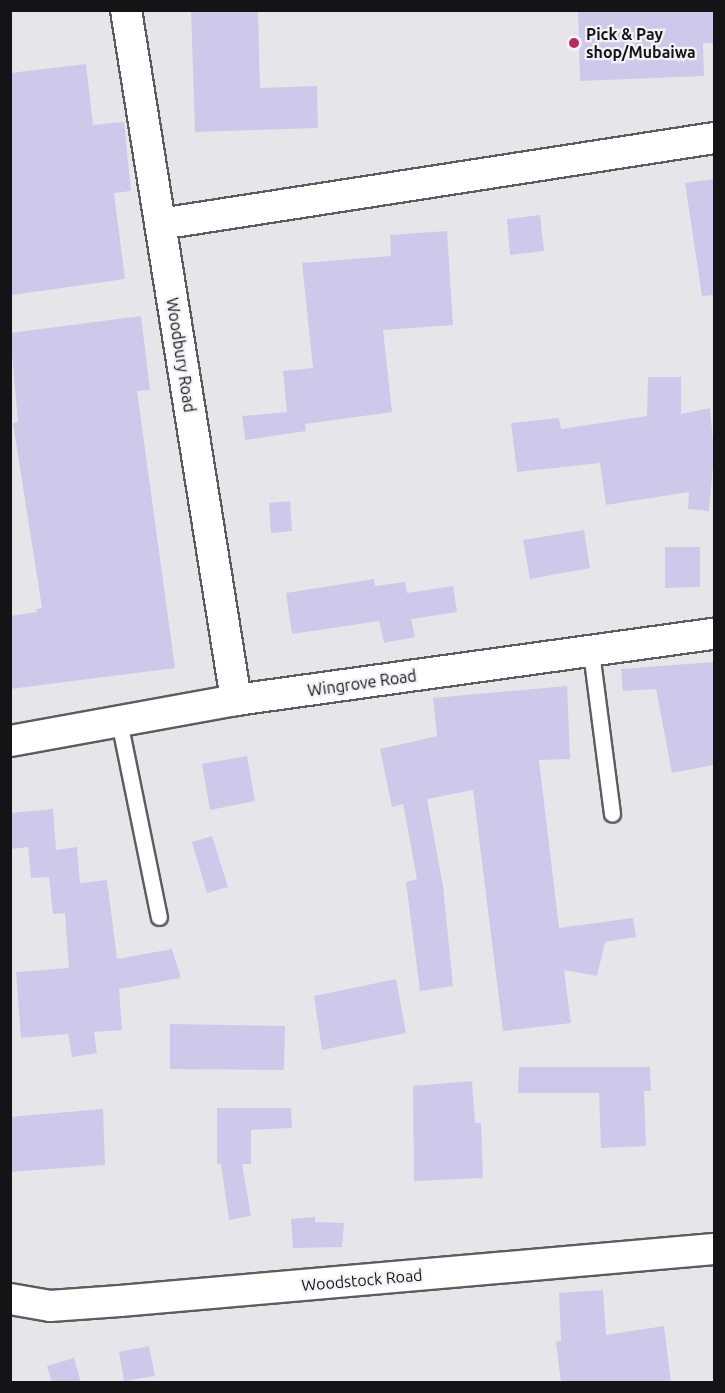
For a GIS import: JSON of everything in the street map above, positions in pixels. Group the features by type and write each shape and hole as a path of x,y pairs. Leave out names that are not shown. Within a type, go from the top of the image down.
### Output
{"street":[{"name":"Woodbury Road","path":"126,10 236,700"},
{"path":"160,224 714,138"},
{"name":"Wingrove Road","path":"10,741 236,700 714,634"},
{"name":"Woodstock Road","path":"10,1299 50,1306 714,1249"}],"lane":[{"path":"591,651 612,814"},
{"path":"119,721 159,917"}],"building":[{"path":"191,10 258,10 260,88 317,86 318,128 195,132"},
{"path":"578,10 713,10 714,43 703,43 704,76 580,81"},
{"path":"86,64 93,125 124,122 131,191 114,193 125,279 12,295 10,73"},
{"path":"714,179 714,295 702,296 685,183"},
{"path":"540,215 544,251 510,255 507,219"},
{"path":"447,231 453,325 383,330 392,412 305,424 306,431 245,440 242,416 287,412 283,371 313,368 302,263 391,256 390,235"},
{"path":"141,316 150,390 137,391 175,668 10,689 10,616 37,612 36,609 42,608 13,423 18,422 10,333"},
{"path":"648,377 681,377 681,414 710,408 714,453 709,511 688,509 689,492 606,505 600,463 517,472 511,423 559,418 561,429 647,416"},
{"path":"290,501 292,531 271,533 269,503"},
{"path":"584,530 590,568 530,579 523,540"},
{"path":"665,547 700,547 700,587 665,588"},
{"path":"374,579 375,586 405,582 407,593 453,586 457,612 411,619 415,637 384,643 379,621 292,634 286,593"},
{"path":"714,662 714,765 672,773 656,689 623,691 621,669"},
{"path":"567,686 570,759 539,760 559,928 633,918 636,937 605,942 597,976 564,970 571,1023 503,1031 473,790 427,799 443,886 453,986 420,991 406,882 417,879 403,804 392,807 380,749 437,736 433,698"},
{"path":"247,756 255,801 210,810 202,764"},
{"path":"53,809 56,850 77,847 80,883 107,880 117,959 172,949 181,978 119,989 122,1030 94,1032 97,1053 72,1057 68,1034 21,1038 16,972 69,968 65,913 53,914 49,877 31,878 28,847 10,849 10,813"},
{"path":"212,836 228,887 207,893 192,842"},
{"path":"396,979 406,1033 322,1050 314,996"},
{"path":"170,1024 285,1026 284,1070 170,1069"},
{"path":"519,1067 650,1067 651,1091 644,1091 646,1146 601,1148 599,1093 518,1093"},
{"path":"472,1081 475,1123 481,1123 483,1178 414,1181 413,1086"},
{"path":"217,1108 291,1108 292,1128 251,1130 251,1164 242,1164 251,1216 229,1220 221,1164 217,1164"},
{"path":"103,1109 105,1165 10,1172 10,1117"},
{"path":"315,1217 315,1222 344,1223 342,1247 293,1248 291,1219"},
{"path":"603,1290 606,1335 664,1326 671,1383 561,1383 556,1342 561,1341 559,1293"},
{"path":"149,1346 155,1376 124,1381 119,1352"},
{"path":"74,1358 81,1383 52,1383 47,1366"}],"place":[{"name":"Pick & Pay shop/Mubaiwa","path":"574,43"}]}
